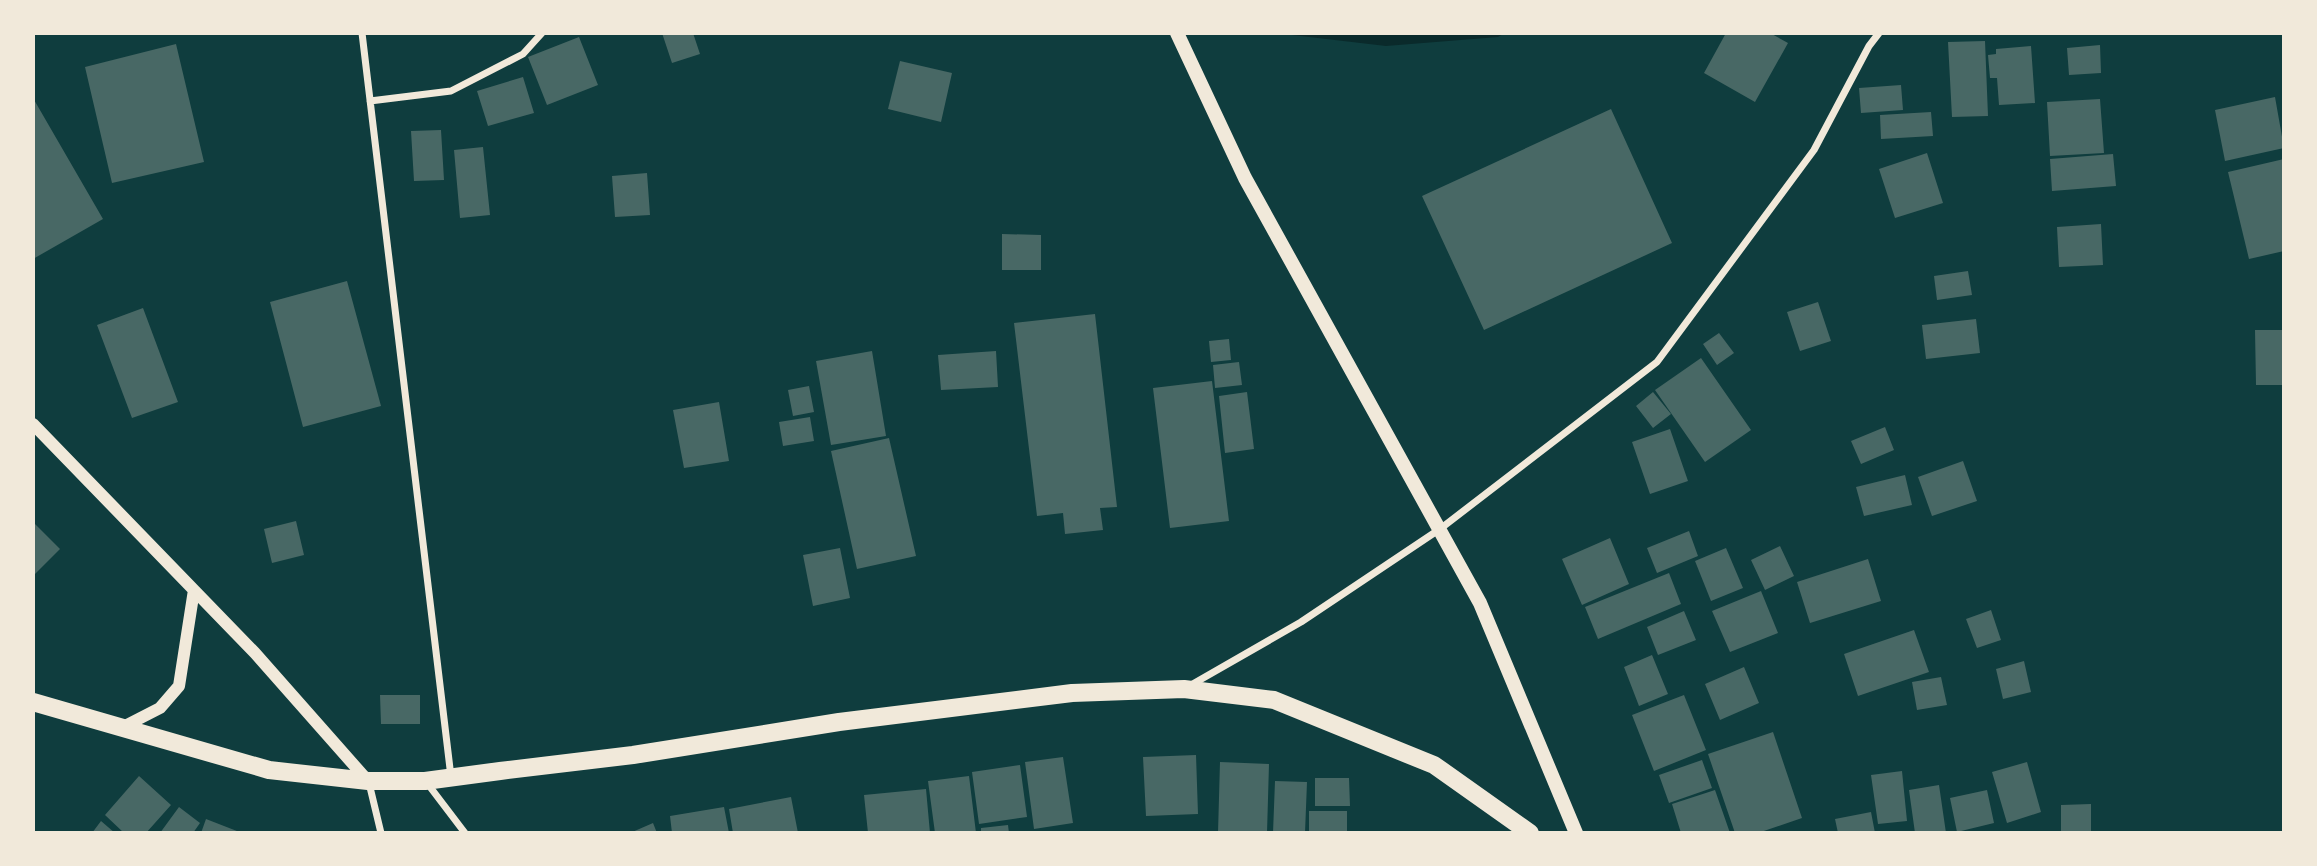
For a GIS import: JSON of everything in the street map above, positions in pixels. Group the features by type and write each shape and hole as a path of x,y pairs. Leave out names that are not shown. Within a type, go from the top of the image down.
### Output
{"main road":[{"path":"1177,33 1245,178 1480,603 1576,833"},
{"path":"33,702 269,770 368,781 425,780 633,755 839,722 1059,694 1184,689 1274,700 1434,765 1530,833"}],"street":[{"path":"362,33 451,777"},
{"path":"370,102 451,91 523,54 542,33"},
{"path":"1184,689 1301,622 1440,529 1657,362 1814,150 1869,46 1879,33"},
{"path":"33,424 255,653 368,781 381,833"},
{"path":"121,728 160,708 179,686 194,590"},
{"path":"425,780 465,833"}],"water":[{"path":"1275,33 1505,33 1498,37 1386,46"}],"building":[{"path":"662,33 693,33 700,54 672,63"},
{"path":"1726,33 1770,33 1788,43 1755,102 1704,73"},
{"path":"579,37 598,85 547,105 528,57"},
{"path":"1985,41 1988,116 1952,117 1948,42"},
{"path":"176,44 204,162 112,183 85,67"},
{"path":"2100,45 2101,73 2069,75 2067,48"},
{"path":"2031,46 2035,103 1999,105 1997,78 1990,78 1988,55 1996,54 1996,49"},
{"path":"900,61 952,73 941,122 888,109"},
{"path":"523,77 534,113 488,126 477,91"},
{"path":"1901,85 1903,110 1861,113 1859,88"},
{"path":"2275,97 2284,148 2225,161 2215,110"},
{"path":"33,98 103,219 33,259"},
{"path":"2100,99 2104,153 2050,156 2047,102"},
{"path":"1611,109 1672,243 1484,330 1422,196"},
{"path":"1931,112 1933,136 1881,139 1880,115"},
{"path":"441,130 444,180 414,181 411,131"},
{"path":"483,147 490,215 460,218 454,150"},
{"path":"1927,153 1943,203 1895,218 1879,169"},
{"path":"2113,154 2116,186 2052,191 2050,159"},
{"path":"2284,159 2284,251 2249,259 2228,172"},
{"path":"647,173 650,215 615,217 612,176"},
{"path":"2101,224 2103,265 2059,267 2057,227"},
{"path":"1002,234 1041,235 1041,270 1002,270"},
{"path":"1968,271 1972,295 1937,300 1934,276"},
{"path":"347,281 381,406 303,427 270,302"},
{"path":"1818,302 1831,341 1800,351 1787,312"},
{"path":"143,308 178,402 132,418 97,325"},
{"path":"1095,314 1117,507 1100,508 1103,530 1065,534 1063,513 1037,516 1014,323"},
{"path":"1976,319 1980,353 1926,359 1922,325"},
{"path":"2255,330 2284,330 2284,385 2256,385"},
{"path":"1719,333 1734,353 1717,365 1703,344"},
{"path":"1229,339 1231,360 1211,362 1209,341"},
{"path":"872,351 886,436 831,445 816,361"},
{"path":"996,351 998,387 941,390 938,355"},
{"path":"1701,358 1751,430 1705,462 1655,390"},
{"path":"1239,362 1242,385 1215,388 1213,365"},
{"path":"1212,381 1229,521 1170,528 1153,388"},
{"path":"809,386 814,412 793,416 788,390"},
{"path":"1247,392 1254,449 1225,453 1219,396"},
{"path":"1653,392 1671,414 1653,428 1636,406"},
{"path":"719,402 729,461 684,468 673,410"},
{"path":"810,417 814,441 783,446 779,422"},
{"path":"1885,427 1894,450 1861,464 1851,441"},
{"path":"1670,429 1688,481 1650,494 1632,442"},
{"path":"889,438 916,556 857,569 831,451"},
{"path":"1963,461 1977,501 1932,516 1918,477"},
{"path":"1905,475 1912,505 1864,516 1856,487"},
{"path":"296,521 304,555 272,563 264,529"},
{"path":"33,522 60,549 33,576"},
{"path":"1689,531 1698,556 1657,573 1647,548"},
{"path":"1610,538 1629,584 1582,605 1562,559"},
{"path":"1780,546 1794,576 1765,590 1751,560"},
{"path":"840,548 850,598 813,606 803,555"},
{"path":"1726,548 1743,588 1711,601 1695,561"},
{"path":"1868,559 1881,601 1810,623 1797,582"},
{"path":"1669,573 1681,604 1598,639 1585,607"},
{"path":"1761,591 1778,633 1730,652 1712,611"},
{"path":"1991,610 2001,640 1977,648 1966,619"},
{"path":"1684,611 1696,640 1658,655 1647,627"},
{"path":"1914,630 1929,672 1858,696 1844,654"},
{"path":"1652,655 1668,694 1639,706 1624,667"},
{"path":"2024,661 2031,692 2003,699 1996,669"},
{"path":"1744,667 1759,703 1720,720 1705,684"},
{"path":"1941,677 1947,705 1917,710 1912,682"},
{"path":"380,695 420,695 420,724 381,724"},
{"path":"1684,695 1706,750 1654,771 1632,715"},
{"path":"1773,732 1802,818 1758,833 1735,833 1708,754"},
{"path":"1196,755 1198,814 1146,816 1143,757"},
{"path":"1063,757 1073,823 1034,829 1025,762"},
{"path":"1702,760 1712,788 1669,803 1659,775"},
{"path":"1220,762 1269,764 1267,833 1218,833"},
{"path":"2027,762 2041,812 2007,823 1992,772"},
{"path":"1020,765 1027,817 979,824 972,772"},
{"path":"1902,771 1907,821 1878,824 1871,775"},
{"path":"139,776 171,805 146,833 124,833 105,815"},
{"path":"969,776 976,833 935,833 928,781"},
{"path":"1315,778 1349,778 1350,806 1315,806"},
{"path":"1275,781 1307,782 1305,833 1273,833"},
{"path":"1939,785 1946,833 1915,833 1909,790"},
{"path":"926,789 930,833 868,833 864,795"},
{"path":"1715,790 1730,833 1681,833 1672,804"},
{"path":"1987,790 1994,823 1957,832 1950,798"},
{"path":"791,797 798,833 733,833 729,809"},
{"path":"2091,804 2091,833 2061,833 2061,805"},
{"path":"179,807 200,823 193,833 160,833"},
{"path":"724,807 729,833 672,833 670,816"},
{"path":"1309,811 1347,811 1347,833 1309,833"},
{"path":"1871,812 1875,833 1838,833 1835,819"},
{"path":"206,819 242,833 201,833"},
{"path":"101,821 115,833 92,833"},
{"path":"653,823 657,833 630,833"},
{"path":"1008,825 1009,833 981,833 981,828"}]}
